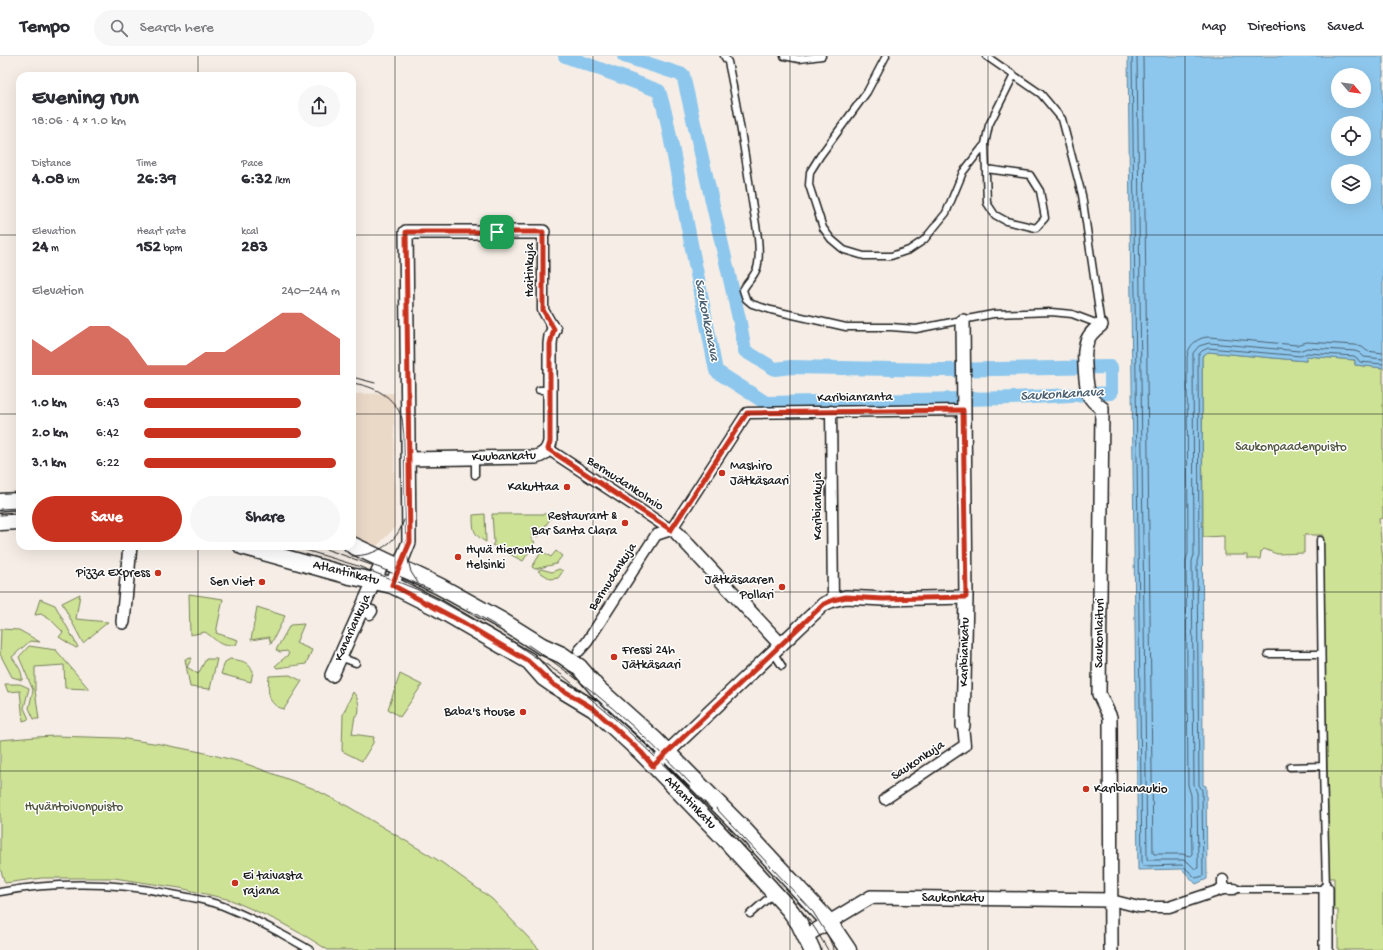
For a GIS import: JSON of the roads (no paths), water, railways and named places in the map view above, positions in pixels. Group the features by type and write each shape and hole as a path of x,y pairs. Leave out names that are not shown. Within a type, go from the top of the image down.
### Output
{"street":[{"path":"392,585 410,542 406,232 543,232"},
{"name":"Haitinkuja","path":"543,232 543,310 554,329"},
{"name":"Karibiankatu","path":"963,321 966,597 963,726"},
{"name":"Saukonlaituri","path":"1101,325 1093,332 1086,344 1085,356 1086,384 1089,396 1102,408 1100,694 1110,717 1111,950"},
{"name":"Kuubankatu","path":"408,459 536,457 543,455 548,449 550,442 545,390 550,344 554,329"},
{"name":"Karibianranta","path":"747,413 963,408"},
{"name":"Karibiankuja","path":"830,411 833,600"},
{"name":"Bermudankolmio","path":"548,449 674,531 747,413"},
{"path":"0,502 16,501"},
{"path":"0,522 16,521"},
{"path":"674,531 777,649"},
{"name":"Bermudankuja","path":"579,651 587,642 656,535 674,531"},
{"name":"Atlantinkatu","path":"356,547 446,589 542,646 562,655 579,667 659,759 725,839 789,909 809,943"},
{"path":"124,622 130,550"},
{"name":"Atlantinkatu","path":"256,550 350,576 392,585 456,618 528,661 554,685 594,709 641,752 659,759 746,832 829,922 848,950"},
{"name":"Kanariankuja","path":"332,674 384,559"},
{"path":"659,759 824,604 846,597 883,599 966,597"},
{"name":"Saukonkuja","path":"885,799 966,745 963,726"},
{"path":"1111,900 1139,907 1169,907 1223,885 1234,889"},
{"path":"1326,889 1326,950"},
{"name":"Saukonkatu","path":"809,943 829,922 871,898 947,897 1111,900"}],"lane":[{"path":"724,56 728,62 738,111 758,243 758,266 753,277 744,286 743,290 746,299 752,304 771,310 846,327 891,327 916,329 993,314 1051,312 1072,314 1101,325 1082,195 1062,119 1042,94 986,56"},
{"path":"784,56 799,59 822,56"},
{"path":"886,56 867,92 810,172 809,185 823,228 831,239 844,250 864,256 891,256 909,250 924,240 946,212 963,172 985,144"},
{"path":"986,169 1030,175 1040,191 1045,218 1041,224 1036,228 1006,221 995,215 987,203 985,144 989,125 1014,75"},
{"path":"475,458 475,475"},
{"path":"1234,889 1326,889 1320,540"},
{"path":"777,649 782,666"},
{"path":"1268,654 1321,654"},
{"path":"340,657 356,663"},
{"path":"1290,767 1323,766"},
{"path":"0,892 66,884 103,884 143,888 222,906 265,925 310,950"},
{"path":"750,914 775,893"}],"water":[{"path":"1128,56 1383,56 1383,368 1355,365 1355,360 1306,356 1306,361 1208,352 1202,356 1203,785 1206,786 1207,879 1196,884 1182,869 1138,870"}],"waterway":[{"name":"Saukonkanava","path":"565,56 659,91 666,116 716,371 766,403 1012,398 1111,393 1111,367 942,370 791,367 775,369 745,351 740,323 683,75 624,56"}],"tram line":[{"path":"356,378 375,383"},
{"path":"356,384 382,393 394,404 402,418 404,434 406,551 411,572 418,583"},
{"path":"0,509 16,508"},
{"path":"0,515 16,514"},
{"path":"352,556 369,554 384,547 396,535 404,520"},
{"path":"305,550 358,566 416,589 439,600 513,642 562,675 614,718 689,789 770,875 807,917 828,950"},
{"path":"328,550 380,568 432,590"},
{"path":"467,609 500,628"},
{"path":"528,645 572,675 613,709 690,783"},
{"path":"716,808 813,912 828,936 834,950"}],"place":[{"name":"Mashiro Jätkäsaari","path":"722,473"},
{"name":"Kakuttaa","path":"567,487"},
{"name":"Restaurant & Bar Santa Clara","path":"625,523"},
{"name":"Hyvä Hieronta Helsinki","path":"458,557"},
{"name":"Pizza Express","path":"158,573"},
{"name":"Sen Viet","path":"262,582"},
{"name":"Jätkäsaaren Pollari","path":"782,587"},
{"name":"Fressi 24h Jätkäsaari","path":"614,657"},
{"name":"Baba's House","path":"523,712"},
{"name":"Karibianaukio","path":"1086,789"},
{"name":"Ei taivasta rajana","path":"235,883"}],"park label":[{"name":"Saukonpaadenpuisto","path":"1291,447"},
{"name":"Hyväntoivonpuisto","path":"74,807"}]}
